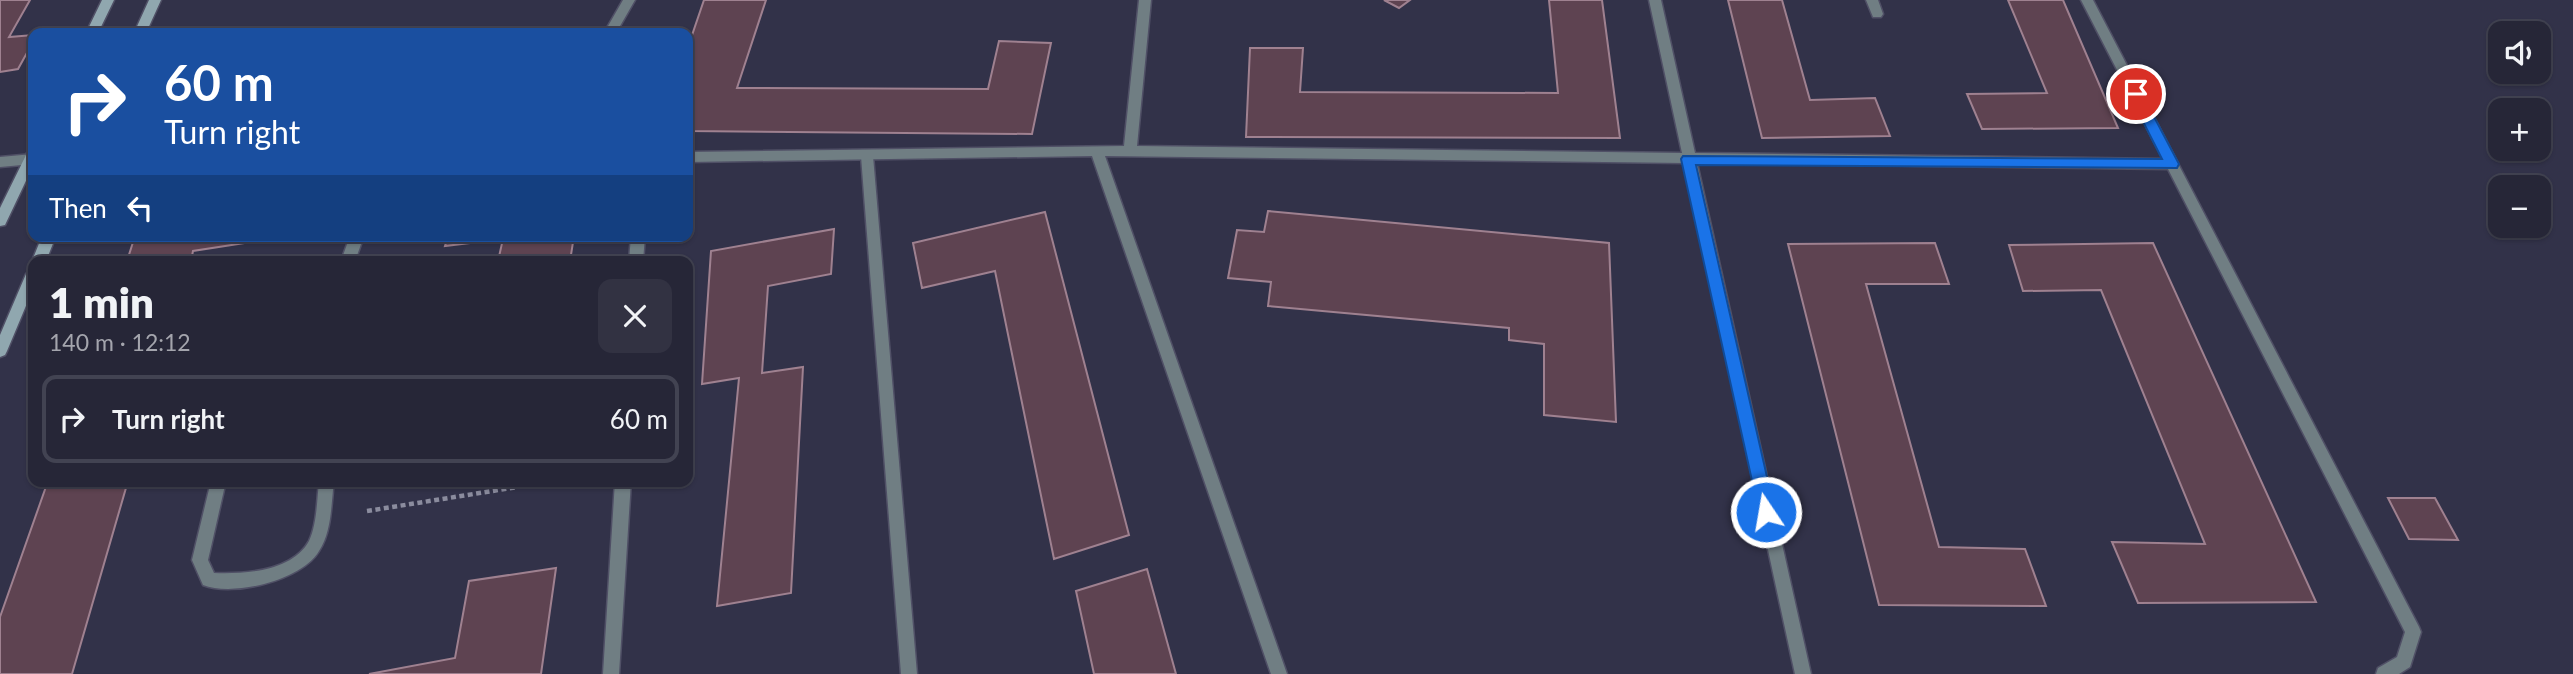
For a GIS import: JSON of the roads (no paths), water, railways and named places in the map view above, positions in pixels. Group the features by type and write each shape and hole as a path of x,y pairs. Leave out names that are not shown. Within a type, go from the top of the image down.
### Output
{"street":[{"path":"94,28 108,0"},
{"path":"142,28 155,0"},
{"path":"613,28 629,0"},
{"path":"1130,151 1146,0"},
{"path":"1655,0 1803,674"},
{"path":"1872,0 1877,14"},
{"path":"2087,0 2413,632 2404,662 2384,674"},
{"path":"693,157 1130,151 2172,164"},
{"path":"1097,152 1279,674"},
{"path":"867,156 909,674"},
{"path":"0,162 28,158"},
{"path":"0,221 28,165"},
{"path":"0,351 28,286"},
{"path":"218,487 200,560 209,580 233,582 277,572 302,559 315,545 326,487"},
{"path":"611,674 623,487"}]}
